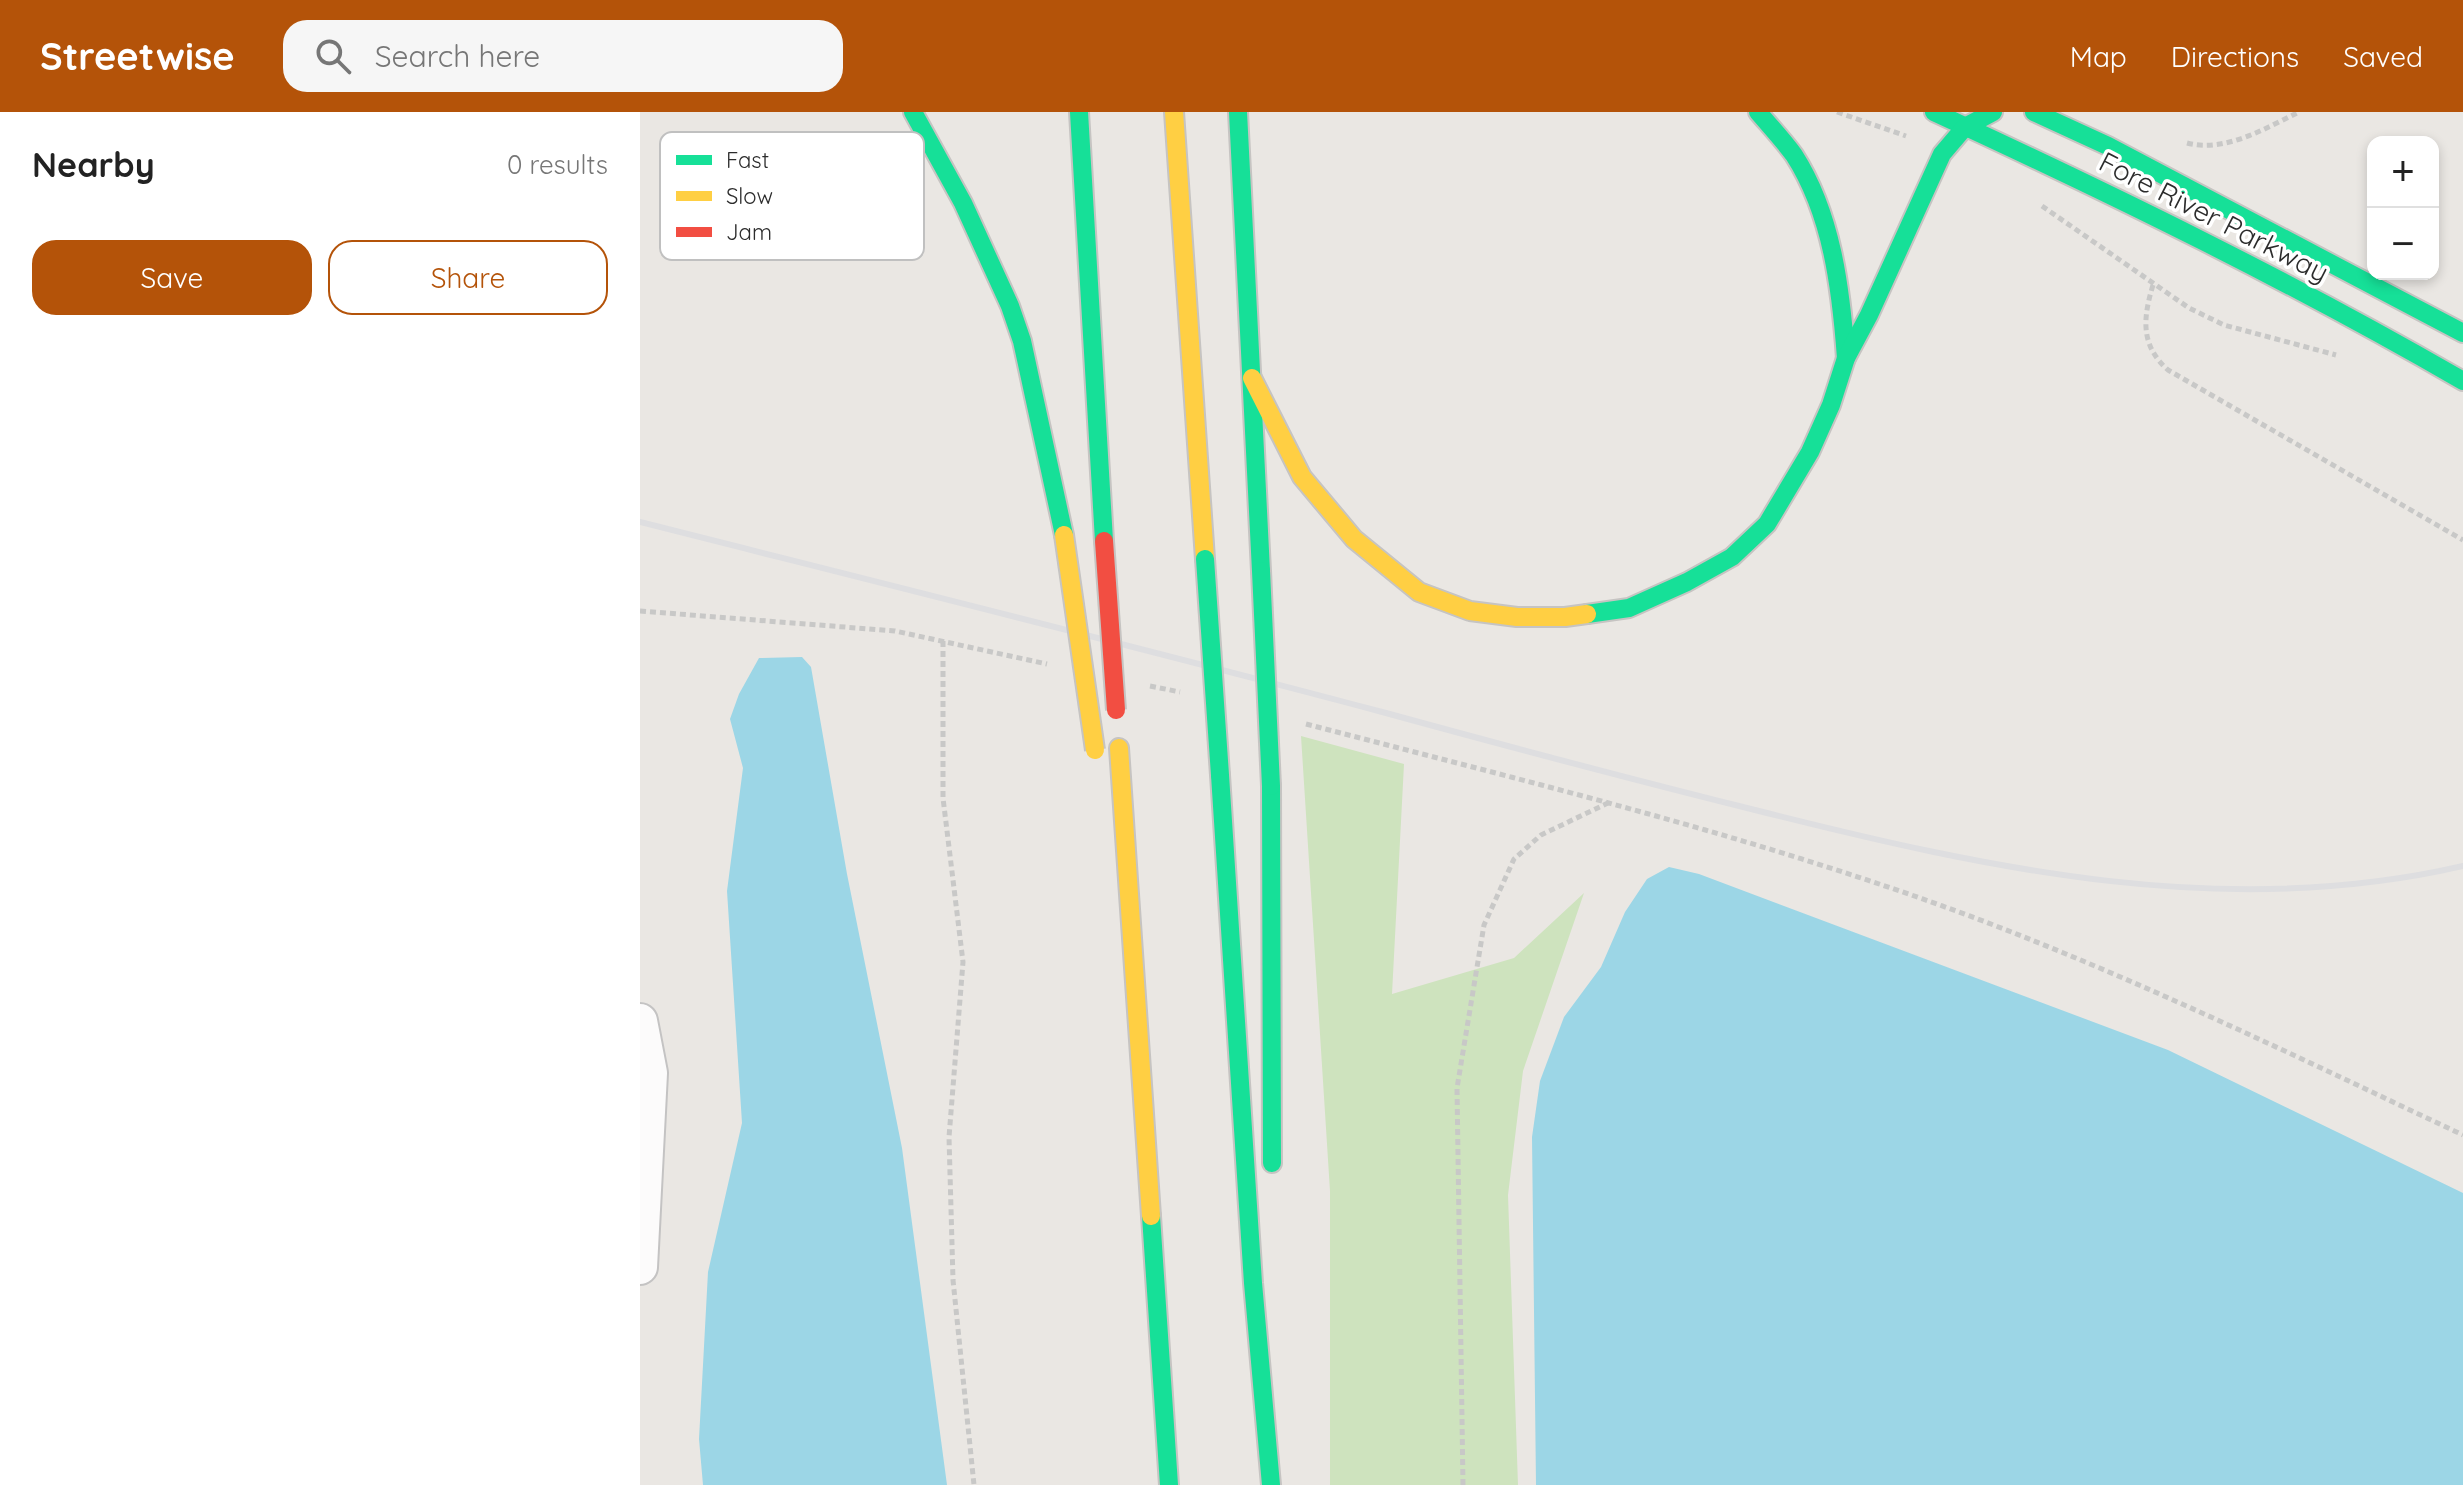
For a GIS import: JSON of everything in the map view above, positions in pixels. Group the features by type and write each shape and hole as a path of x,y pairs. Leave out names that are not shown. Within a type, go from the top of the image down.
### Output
{"main road":[{"path":"913,112 963,203 1010,306 1022,341 1064,535 1097,758"},
{"path":"1079,112 1104,541 1169,1485"},
{"path":"1174,112 1252,1267 1272,1485"},
{"path":"1238,112 1271,786 1272,1183"},
{"path":"1758,112 1796,159 1824,217 1844,311 1846,358"},
{"name":"Fore River Parkway","path":"1934,112 2092,185 2378,332 2463,381"},
{"path":"1252,378 1302,477 1354,539 1419,592 1470,611 1517,617 1565,617 1629,608 1687,582 1732,557 1767,524 1810,452 1831,405 1846,358 1869,315 1942,154 1965,127 1993,112"},
{"name":"Fore River Parkway","path":"2034,112 2108,146 2463,333"},
{"path":"1105,812 1138,1012"},
{"path":"1272,1485 1273,1294"}],"street":[{"path":"640,1021 650,1073 640,1267"}],"path":[{"path":"1837,112 1915,139 1942,154"},
{"path":"2178,140 2203,147 2253,135 2299,112"},
{"path":"2040,204 2189,308 2224,325 2340,356"},
{"path":"2153,285 2147,304 2148,345 2155,358 2168,370 2463,540"},
{"path":"943,641 943,798 963,962 949,1137 953,1264 974,1485"},
{"path":"1463,1485 1457,1088 1484,925 1514,859 1541,835 1610,802 1807,861 1958,912 2093,965 2463,1135"}],"green space":[{"path":"1301,736 1404,764 1392,994 1514,958 1584,893 1523,1071 1508,1195 1518,1485 1330,1485 1330,1191"}],"water":[{"path":"802,657 811,667 847,874 902,1148 947,1485 703,1485 699,1439 708,1272 742,1123 727,891 743,768 730,719 739,694 759,658"},
{"path":"1669,867 1699,874 2168,1050 2463,1193 2463,1485 1536,1485 1532,1137 1540,1081 1564,1017 1601,967 1625,912 1647,879"}],"railway":[{"path":"640,522 1200,664 1712,799 1933,852 2108,881 2197,888 2285,889 2374,882 2463,866"}],"traffic: fast":[{"path":"913,112 924,132"},
{"path":"1079,112 1104,541"},
{"path":"1238,112 1261,571"},
{"path":"1758,112 1794,155 1807,178 1826,227 1841,305 1846,358"},
{"path":"1934,112 2202,240 2463,381"},
{"path":"1587,614 1629,608 1687,582 1732,557 1767,524 1810,452 1831,405 1846,358 1869,315 1942,154 1965,127 1993,112"},
{"path":"2034,112 2108,146 2463,333"},
{"path":"924,132 963,203 1010,306 1022,341 1064,535"},
{"path":"1205,559 1220,775"},
{"path":"1261,571 1271,786"},
{"path":"1220,775 1253,1283 1271,1485"},
{"path":"1271,786 1272,1163"},
{"path":"1151,1216 1169,1485"}],"traffic: slow":[{"path":"1174,112 1205,559"},
{"path":"1252,378 1302,477 1354,539 1419,592 1470,611 1517,617 1587,614"},
{"path":"1064,535 1095,750"},
{"path":"1119,748 1151,1216"}],"traffic: jam":[{"path":"1104,541 1116,710"}]}
